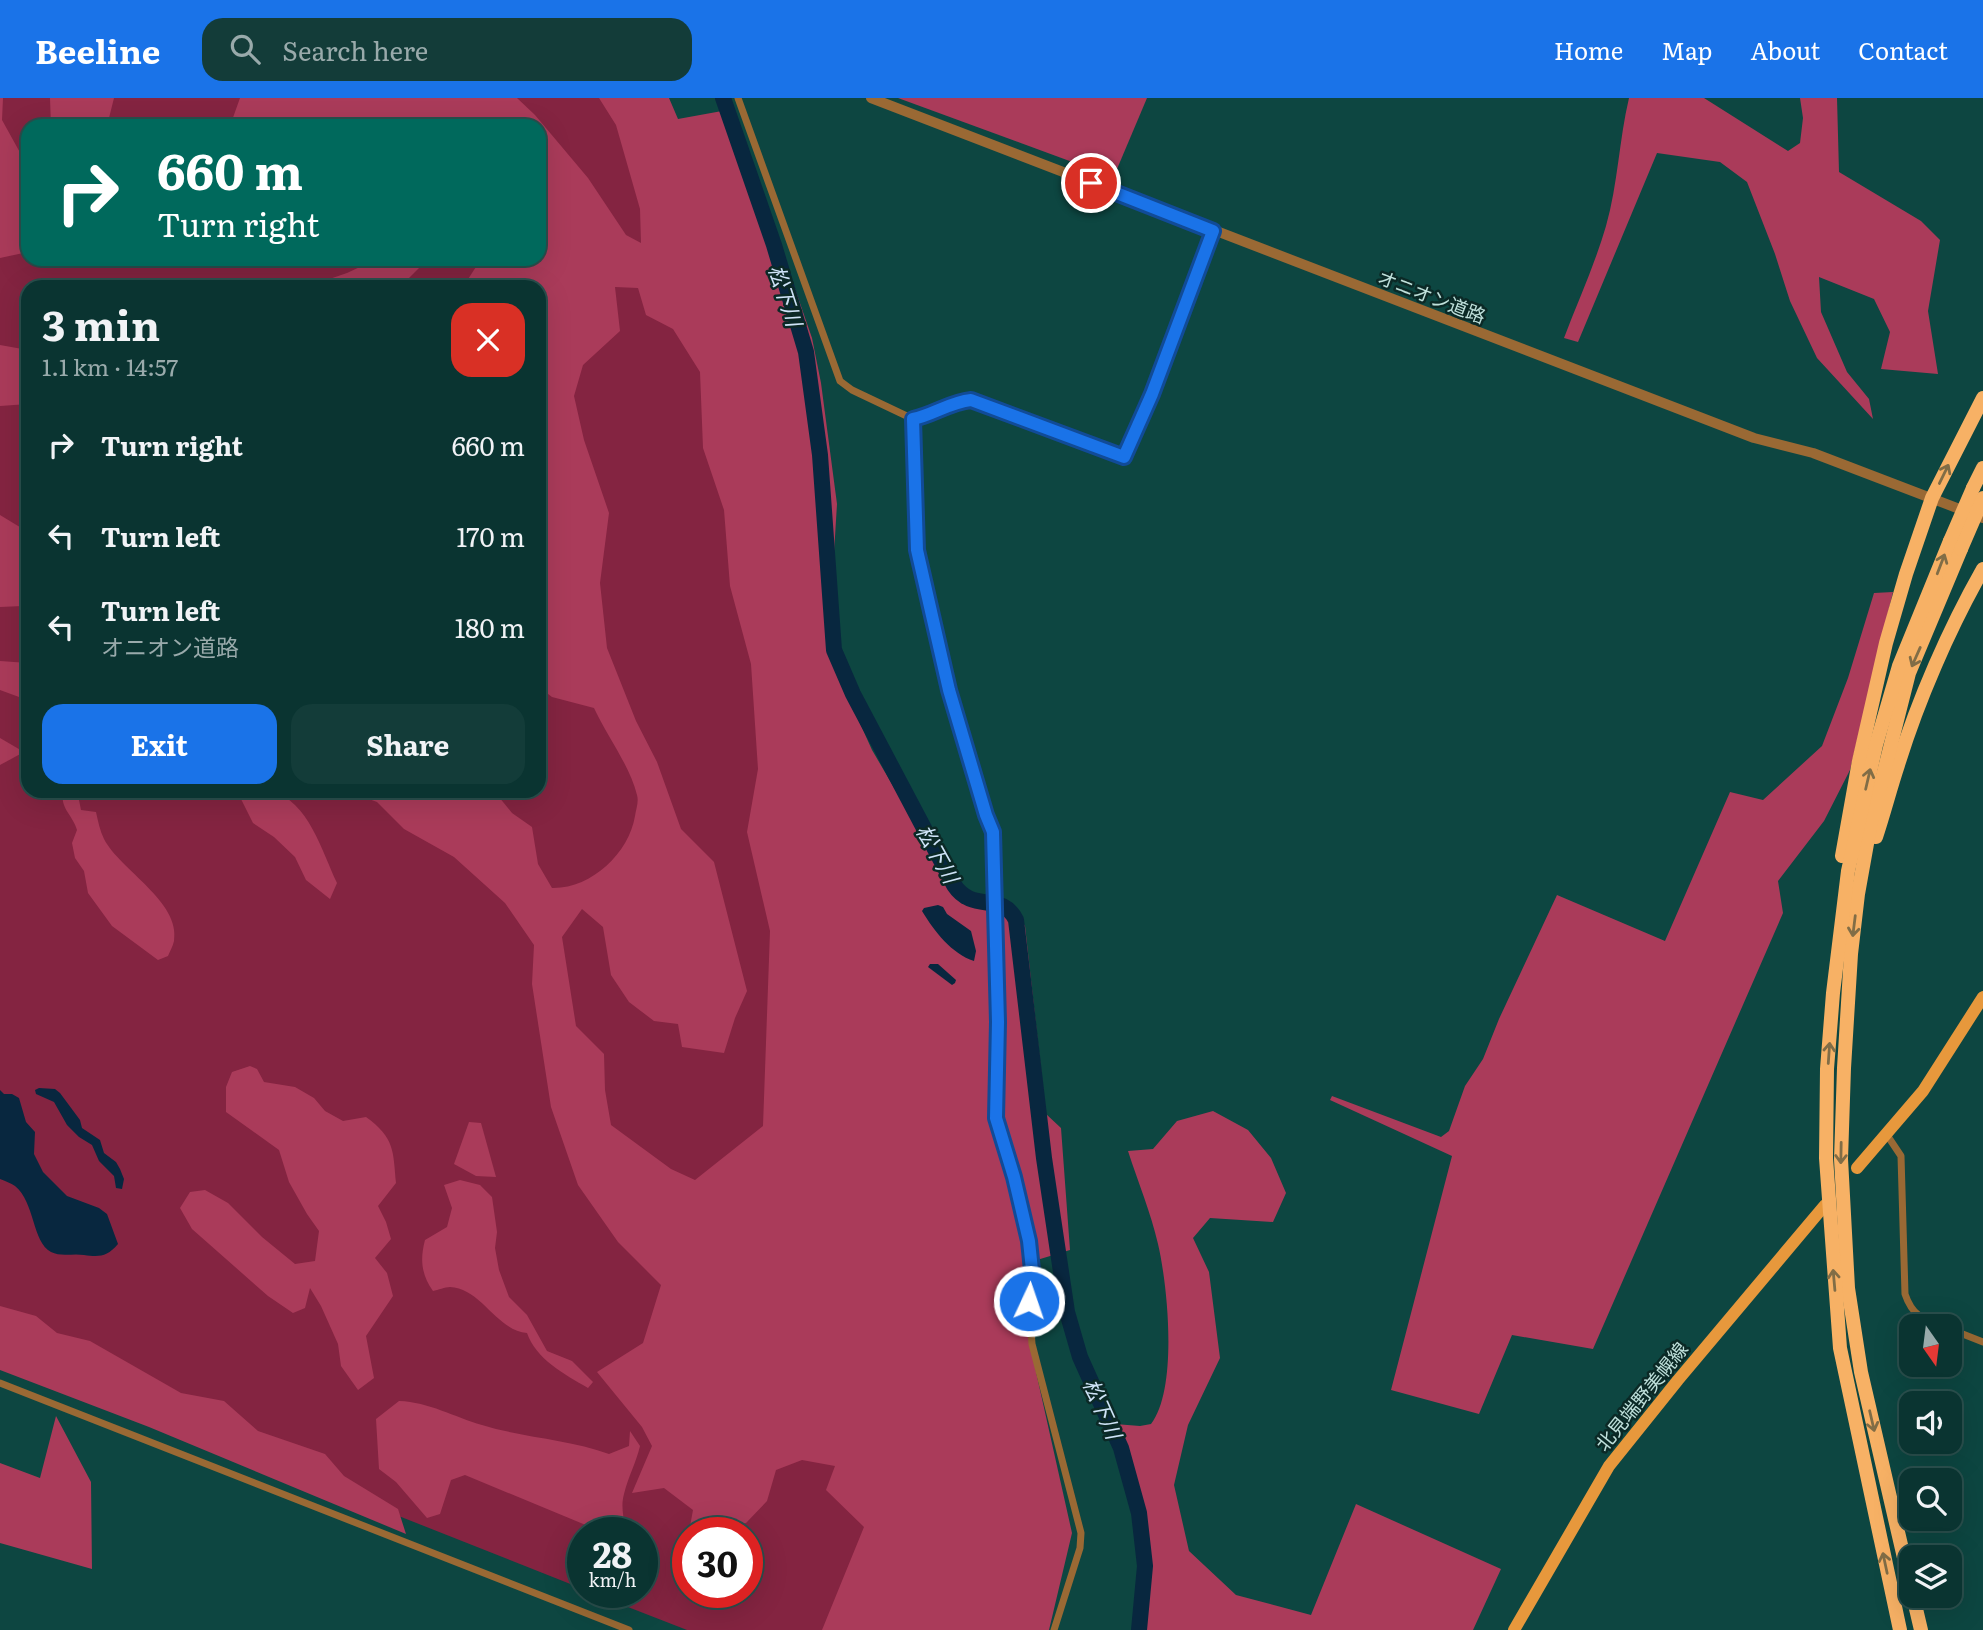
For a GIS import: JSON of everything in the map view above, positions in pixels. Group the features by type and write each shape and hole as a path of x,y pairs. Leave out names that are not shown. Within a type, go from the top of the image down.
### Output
{"highway":[{"path":"1900,1630 1840,1348 1826,1158 1827,1069 1840,869 1856,774 1886,643 1906,574 1932,498 1983,398"},
{"path":"1833,993 1848,871 1876,745 1899,666 1978,493 1983,468"},
{"path":"1901,1545 1861,1372 1849,1288 1841,1159 1850,966 1858,894 1873,814 1909,673 1955,545"},
{"path":"1858,894 1898,763 1923,699 1970,592 1983,569"},
{"path":"1916,1608 1921,1630"}],"main road":[{"path":"1857,1168 1923,1091 1983,997"},
{"name":"北見端野美幌線","path":"1514,1630 1609,1466 1825,1205"}],"street":[{"path":"738,98 840,381 852,390 913,419 955,402 971,400 1124,457 1152,394 1213,231"},
{"name":"オニオン道路","path":"872,98 1754,438 1813,453 1983,518"},
{"path":"913,419 917,550 949,690 993,832 998,1022 996,1118 1029,1241 1032,1270 1029,1301 1032,1344 1081,1533 1080,1548 1054,1630"},
{"path":"1887,1135 1901,1156 1905,1294 1910,1308 1918,1314"},
{"path":"1962,1334 1983,1342"},
{"path":"0,1383 629,1630"}],"shaded area":[{"path":"0,98 642,98 706,270 865,1447 1027,1630 687,1630 631,1608 658,1608 658,1517 567,1517 567,1583 0,1358"},
{"path":"0,98 3,98 2,120 21,154 21,254 0,258"},
{"path":"50,98 114,98 109,119 51,119"},
{"path":"240,98 517,98 538,119 232,119"},
{"path":"599,98 669,98 678,119 733,109 812,338 821,383 837,504 828,652 872,750 962,904 1010,903 1025,926 1046,1114 1061,1128 1070,1250 1027,1263 1036,1372 1072,1533 1049,1630 822,1630 864,1527 826,1490 835,1466 802,1460 776,1470 767,1501 752,1517 692,1517 693,1510 664,1488 632,1493 652,1446 642,1427 597,1372 643,1343 661,1285 618,1242 578,1185 551,1107 532,984 534,945 505,903 454,857 404,829 377,802 366,798 500,798 512,813 532,827 538,864 552,888 567,887 594,875 616,855 631,830 638,800 634,784 594,708 552,697 546,692 546,280 468,280 476,266 546,266 546,128 588,178 626,235 641,243 640,209 616,125","holes":["615,287 638,288 646,315 673,329 700,372 703,448 724,510 730,586 751,664 758,769 747,832 770,931 763,1126 695,1180 671,1169 611,1125 605,1090 604,1054 576,1026 562,937 582,909 603,927 611,975 629,1002 654,1021 678,1024 682,1047 724,1053 747,991 714,862 681,829 657,762 636,721 607,648 600,583 609,513 584,440 574,396 583,365 620,331"]},
{"path":"898,98 1147,98 1117,169 1094,170"},
{"path":"1629,98 1704,98 1788,151 1800,143 1803,118 1800,98 1837,98 1839,172 1921,221 1940,240 1928,311 1938,374 1881,369 1890,332 1874,299 1819,277 1821,312 1847,372 1869,399 1873,419 1817,358 1790,301 1747,182 1720,162 1657,153 1578,342 1564,338 1606,226"},
{"path":"362,266 421,266 407,280 326,280"},
{"path":"0,345 21,349 21,404 0,406"},
{"path":"0,515 21,528 21,606 0,607"},
{"path":"1893,592 1850,770 1824,821 1778,881 1783,913 1593,1349 1512,1335 1479,1414 1391,1390 1452,1156 1330,1100 1332,1096 1441,1137 1449,1131 1465,1086 1483,1059 1557,895 1665,941 1730,792 1763,800 1822,746 1848,678 1874,593"},
{"path":"0,661 21,662 21,699 0,690"},
{"path":"0,738 21,750 21,754 0,765"},
{"path":"63,798 79,798 81,810 96,812 103,836 112,851 148,887 168,913 174,927 174,941 168,956 158,960 112,926 88,893 84,871 75,858 72,843 77,830"},
{"path":"240,798 285,798 295,805 313,829 337,883 330,899 306,880 295,857 274,837 253,823"},
{"path":"250,1066 257,1069 264,1082 295,1087 314,1098 325,1111 343,1121 366,1117 382,1132 391,1146 396,1183 378,1206 391,1239 375,1258 387,1273 393,1296 366,1336 374,1378 358,1390 341,1366 338,1344 310,1288 305,1308 293,1313 268,1296 192,1229 180,1208 190,1192 205,1190 228,1203 262,1237 295,1264 315,1261 319,1231 289,1182 279,1150 226,1112 226,1087 232,1072"},
{"path":"1213,1111 1248,1130 1271,1158 1286,1193 1273,1222 1210,1218 1193,1238 1209,1272 1220,1358 1188,1425 1174,1485 1189,1551 1236,1595 1311,1615 1356,1504 1501,1569 1473,1630 1134,1630 1145,1558 1115,1424 1151,1424 1165,1387 1168,1337 1165,1285 1158,1244 1128,1151 1153,1149 1177,1121"},
{"path":"469,1122 481,1123 496,1177 476,1176 454,1164"},
{"path":"460,1180 480,1185 492,1197 497,1232 495,1248 499,1270 509,1297 527,1315 547,1351 572,1361 593,1382 588,1388 544,1358 527,1333 507,1325 471,1294 450,1287 433,1291 429,1285 423,1266 425,1240 447,1227 452,1208 444,1185"},
{"path":"0,1306 36,1316 57,1333 90,1341 181,1393 224,1401 258,1431 325,1454 344,1476 398,1509 406,1534 149,1427 0,1370"},
{"path":"399,1401 410,1402 498,1429 609,1454 629,1446 630,1431 640,1446 623,1499 624,1517 567,1517 465,1475 451,1480 440,1514 427,1518 396,1482 379,1469 376,1419"},
{"path":"56,1416 91,1482 92,1569 0,1543 0,1463 40,1478"}],"water":[{"path":"938,905 971,931 976,951 974,961 958,953 944,941 922,911 924,908"},
{"path":"930,964 938,964 956,980 955,983 952,985 928,967"},
{"path":"55,1089 60,1093 80,1120 82,1128 100,1140 104,1153 116,1162 120,1169 124,1179 122,1189 116,1188 114,1176 99,1161 92,1145 67,1125 54,1102 36,1094 35,1090"},
{"path":"0,1090 4,1094 19,1098 26,1122 35,1132 34,1154 43,1172 67,1196 99,1208 107,1214 118,1244 106,1254 63,1255 51,1252 40,1240 22,1193 0,1179"}],"waterway":[{"name":"松下川","path":"723,98 774,245 806,352 820,455 834,650 853,694 954,885 970,899 1003,906 1016,920 1044,1158 1067,1312 1080,1357 1121,1448 1139,1513 1145,1566 1139,1630"}],"route":[{"path":"1029,1301 1032,1270 1029,1241 996,1118 998,1022 993,832 949,690 917,550 913,419 955,402 971,400 1124,457 1152,394 1213,231 1091,183"}]}
